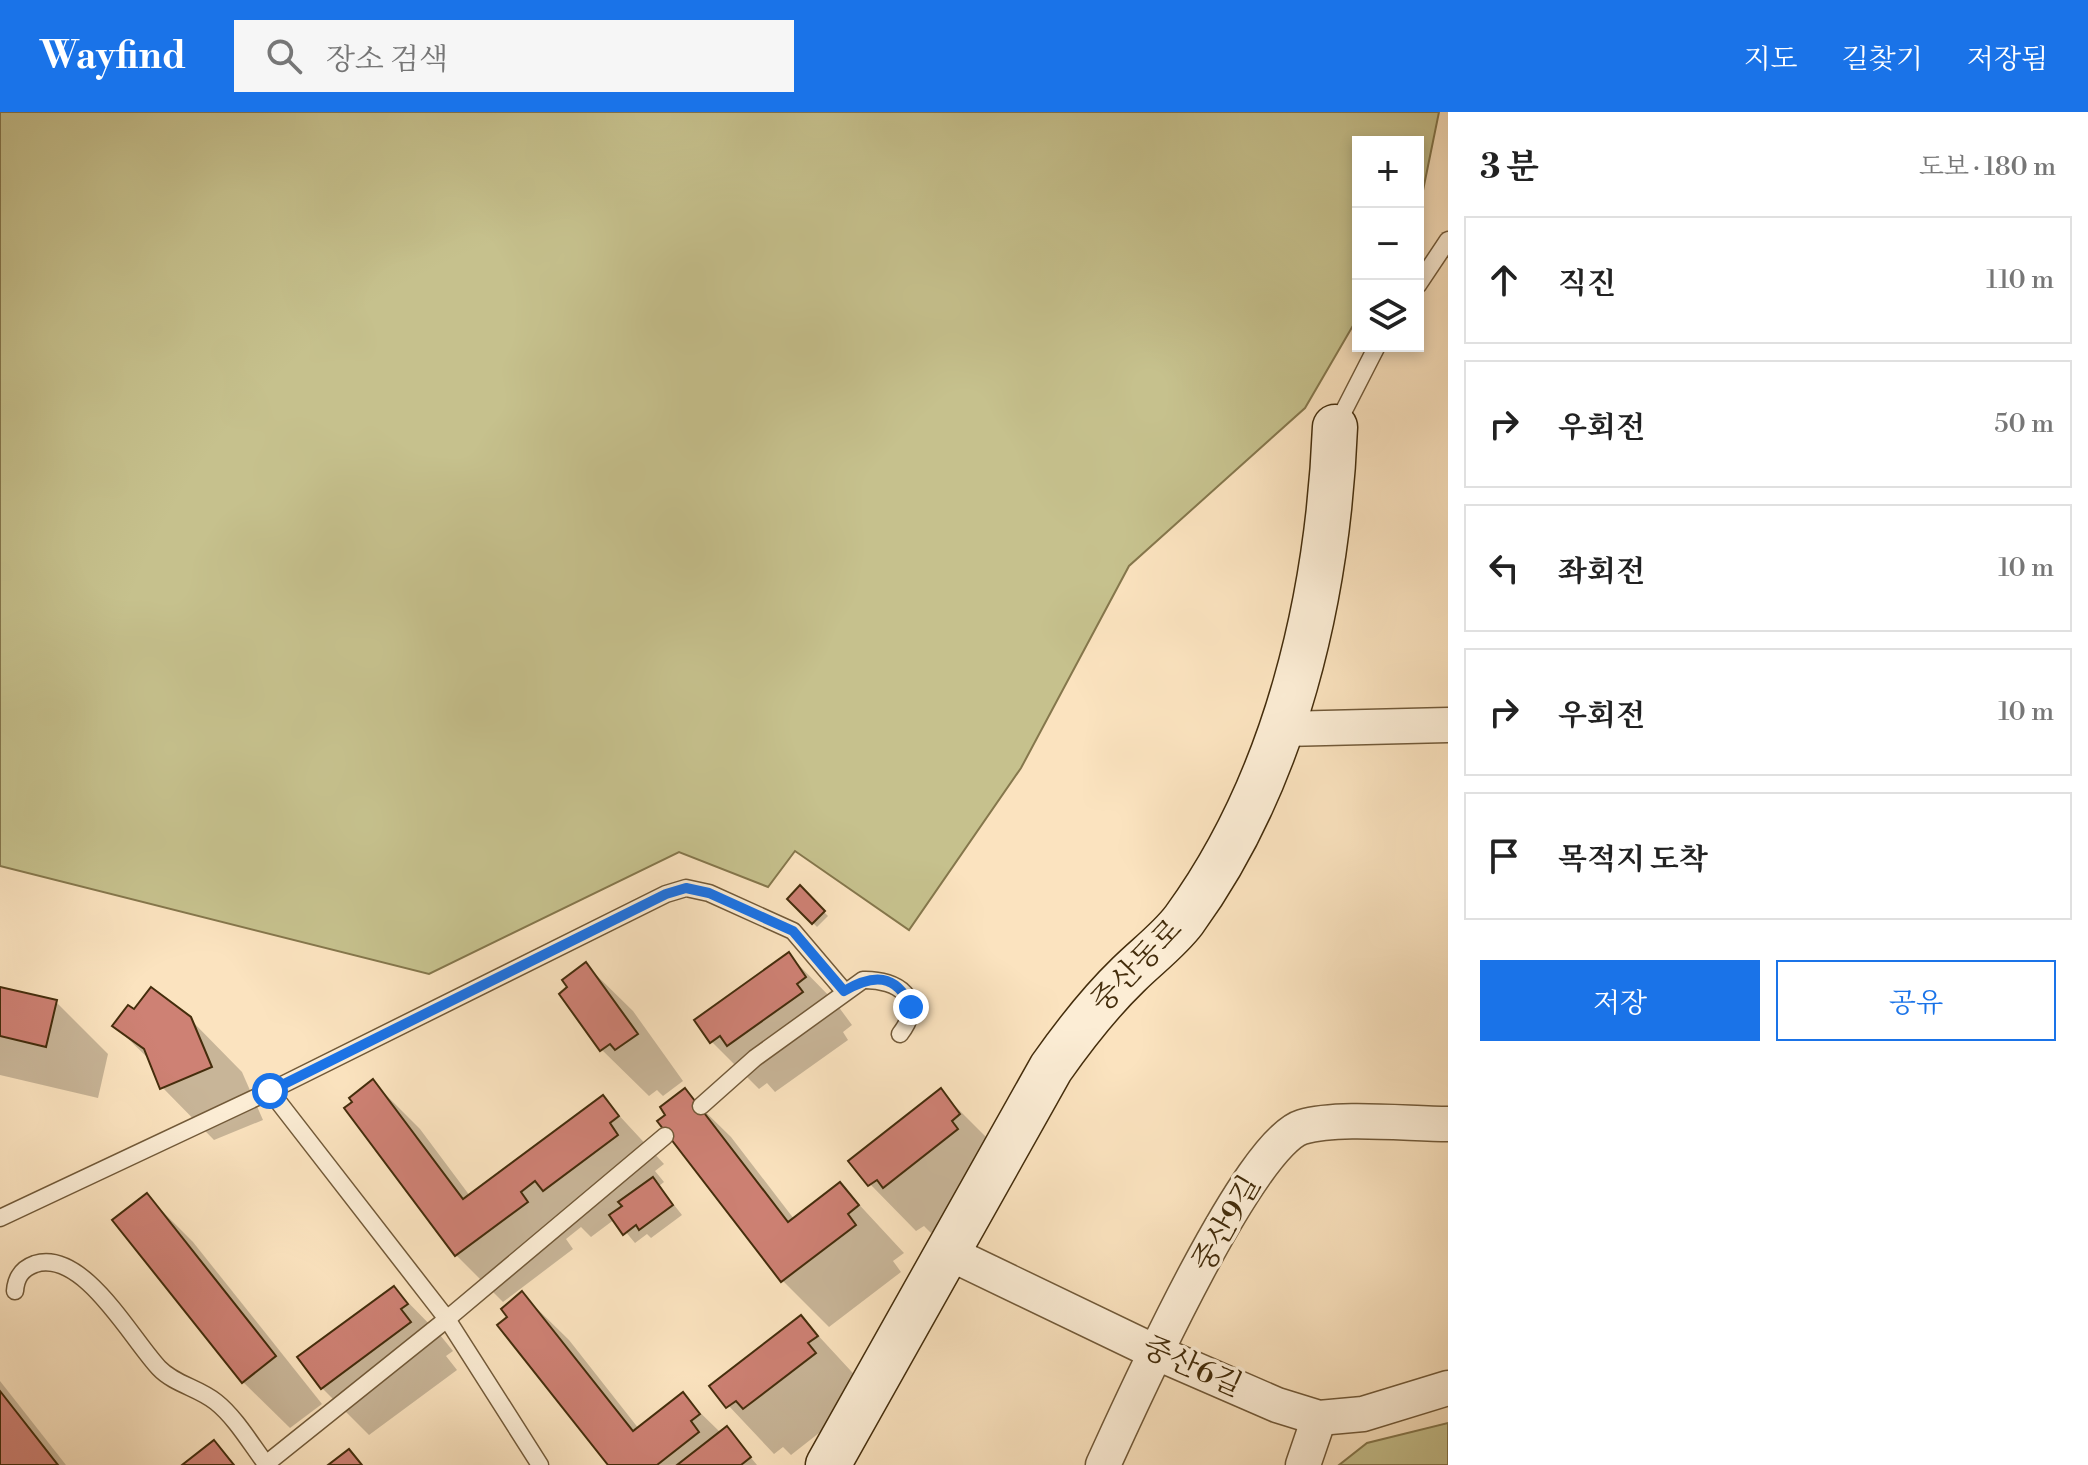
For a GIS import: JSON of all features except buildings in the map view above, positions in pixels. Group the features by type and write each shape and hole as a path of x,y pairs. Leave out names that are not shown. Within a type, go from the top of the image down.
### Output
{"street":[{"name":"중산동로","path":"828,1465 1051,1068 1088,1015 1183,922 1230,847 1284,729 1308,631 1330,502 1335,427"},
{"path":"1284,729 1448,725"},
{"name":"중산9길","path":"1103,1465 1155,1352 1242,1195 1271,1150 1300,1127 1333,1123 1448,1124"},
{"name":"중산6길","path":"947,1252 1155,1352 1277,1405 1319,1418 1363,1414 1448,1388"},
{"path":"1303,1465 1319,1418"}],"lane":[{"path":"1421,280 1448,240"},
{"path":"1335,427 1374,352"},
{"path":"0,1218 270,1091 666,894 686,888 709,893 793,931 844,991"},
{"path":"701,1106 755,1058 863,980 884,979 904,990 911,1007 910,1021 900,1034"},
{"path":"270,1091 447,1319 540,1465"},
{"path":"15,1291 16,1279 27,1267 45,1261 69,1266 87,1280 161,1371 217,1402 266,1464 447,1319 665,1136"}],"shaded area":[{"path":"0,112 1439,112 1424,186 1424,136 1352,136 1352,327 1305,408 1129,566 1021,768 909,930 795,851 768,887 679,852 429,974 0,866"},
{"path":"1448,1423 1448,1465 1339,1465 1367,1443"}],"route":[{"path":"270,1091 666,894 686,888 709,893 793,931 809,946 844,991 863,980 884,979 904,990 911,1007"}]}
